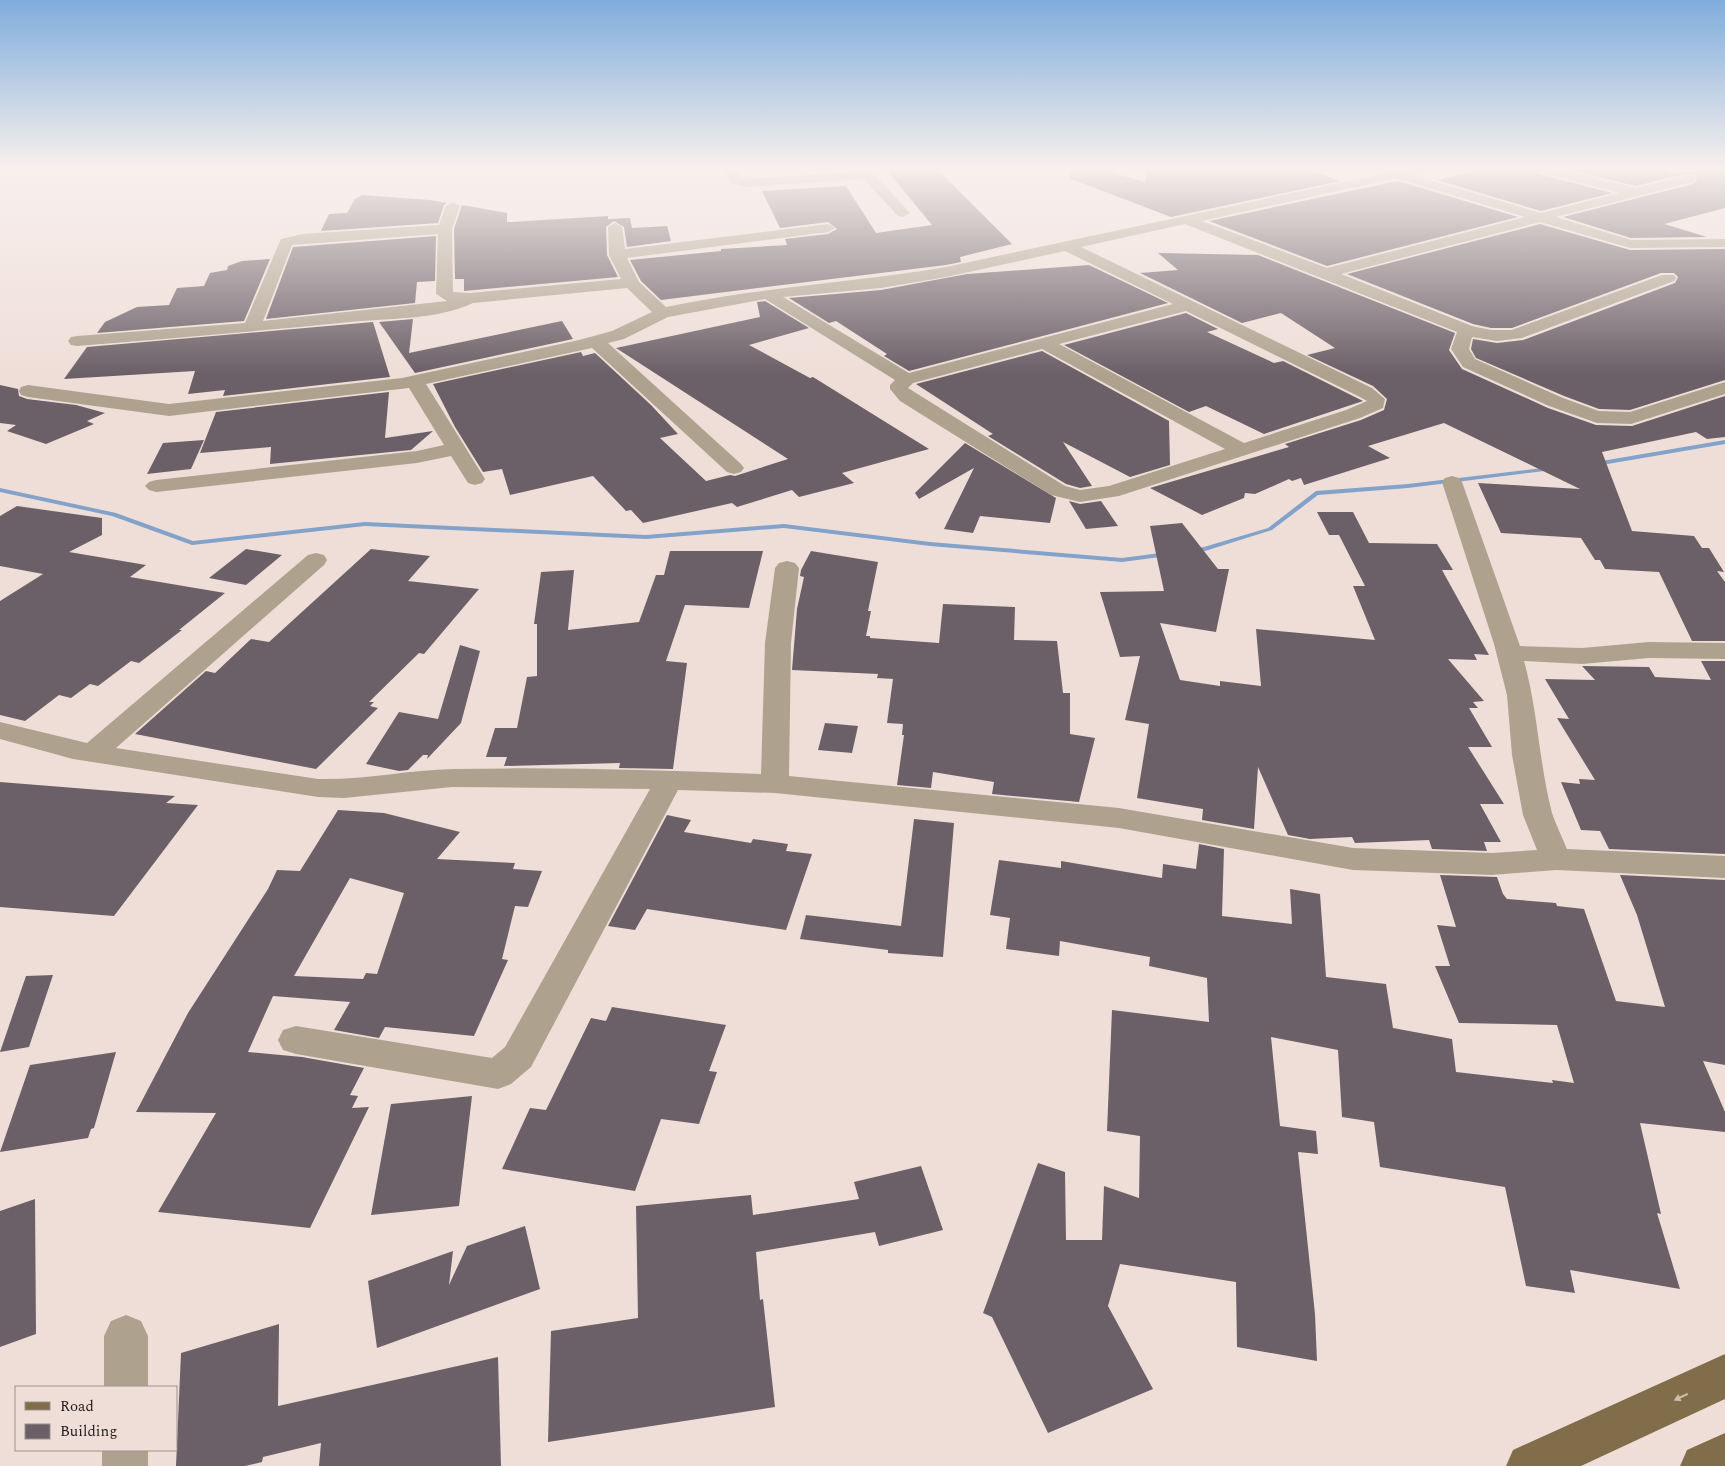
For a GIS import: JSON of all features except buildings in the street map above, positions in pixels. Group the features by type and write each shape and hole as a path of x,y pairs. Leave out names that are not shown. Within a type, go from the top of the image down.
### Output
{"main road":[{"path":"1529,1466 1725,1376"},
{"path":"1704,1466 1725,1456"}],"street":[{"path":"252,327 286,242 310,237"},
{"path":"445,237 444,294 449,297 470,298 629,283"},
{"path":"616,237 621,269 629,283 663,312"},
{"path":"617,254 752,237"},
{"path":"28,391 169,410 415,382 596,341 618,334 663,312 768,294 905,279 1102,237"},
{"path":"1234,237 1326,272 1466,330 1501,337 1516,334 1668,278"},
{"path":"1326,272 1462,237"},
{"path":"1607,237 1630,244 1725,243"},
{"path":"1065,245 1103,266 1188,305 1376,399 1376,404 1112,492 1080,496 1058,491 907,397 899,389 899,384 908,379 1188,305"},
{"path":"768,294 876,362 908,379"},
{"path":"77,341 252,327 424,310 455,305 470,298"},
{"path":"1466,330 1460,349 1464,358 1470,363 1548,398 1597,417 1631,418 1725,388"},
{"path":"596,341 734,468"},
{"path":"1046,344 1240,449"},
{"path":"415,382 475,479"},
{"path":"156,486 408,458 440,453 455,448"},
{"path":"1452,482 1510,653 1520,695 1526,755 1538,815 1556,859"},
{"path":"93,753 316,560"},
{"path":"775,784 778,643 787,568"},
{"path":"1510,653 1582,656 1649,650 1725,651"},
{"path":"0,730 72,750 318,788 344,789 452,778 670,780 775,784 1119,818 1353,859 1492,864 1556,859 1725,867"},
{"path":"296,1040 498,1074 508,1068 518,1057 670,780"},
{"path":"126,1336 126,1386"},
{"path":"125,1451 125,1466"}],"waterway":[{"path":"1596,464 1725,442"},
{"path":"1191,551 1205,549 1270,529 1316,493 1408,486 1551,469"},
{"path":"0,490 114,514 192,543 365,524 646,537 784,526 930,544 1122,560 1168,554"}]}
